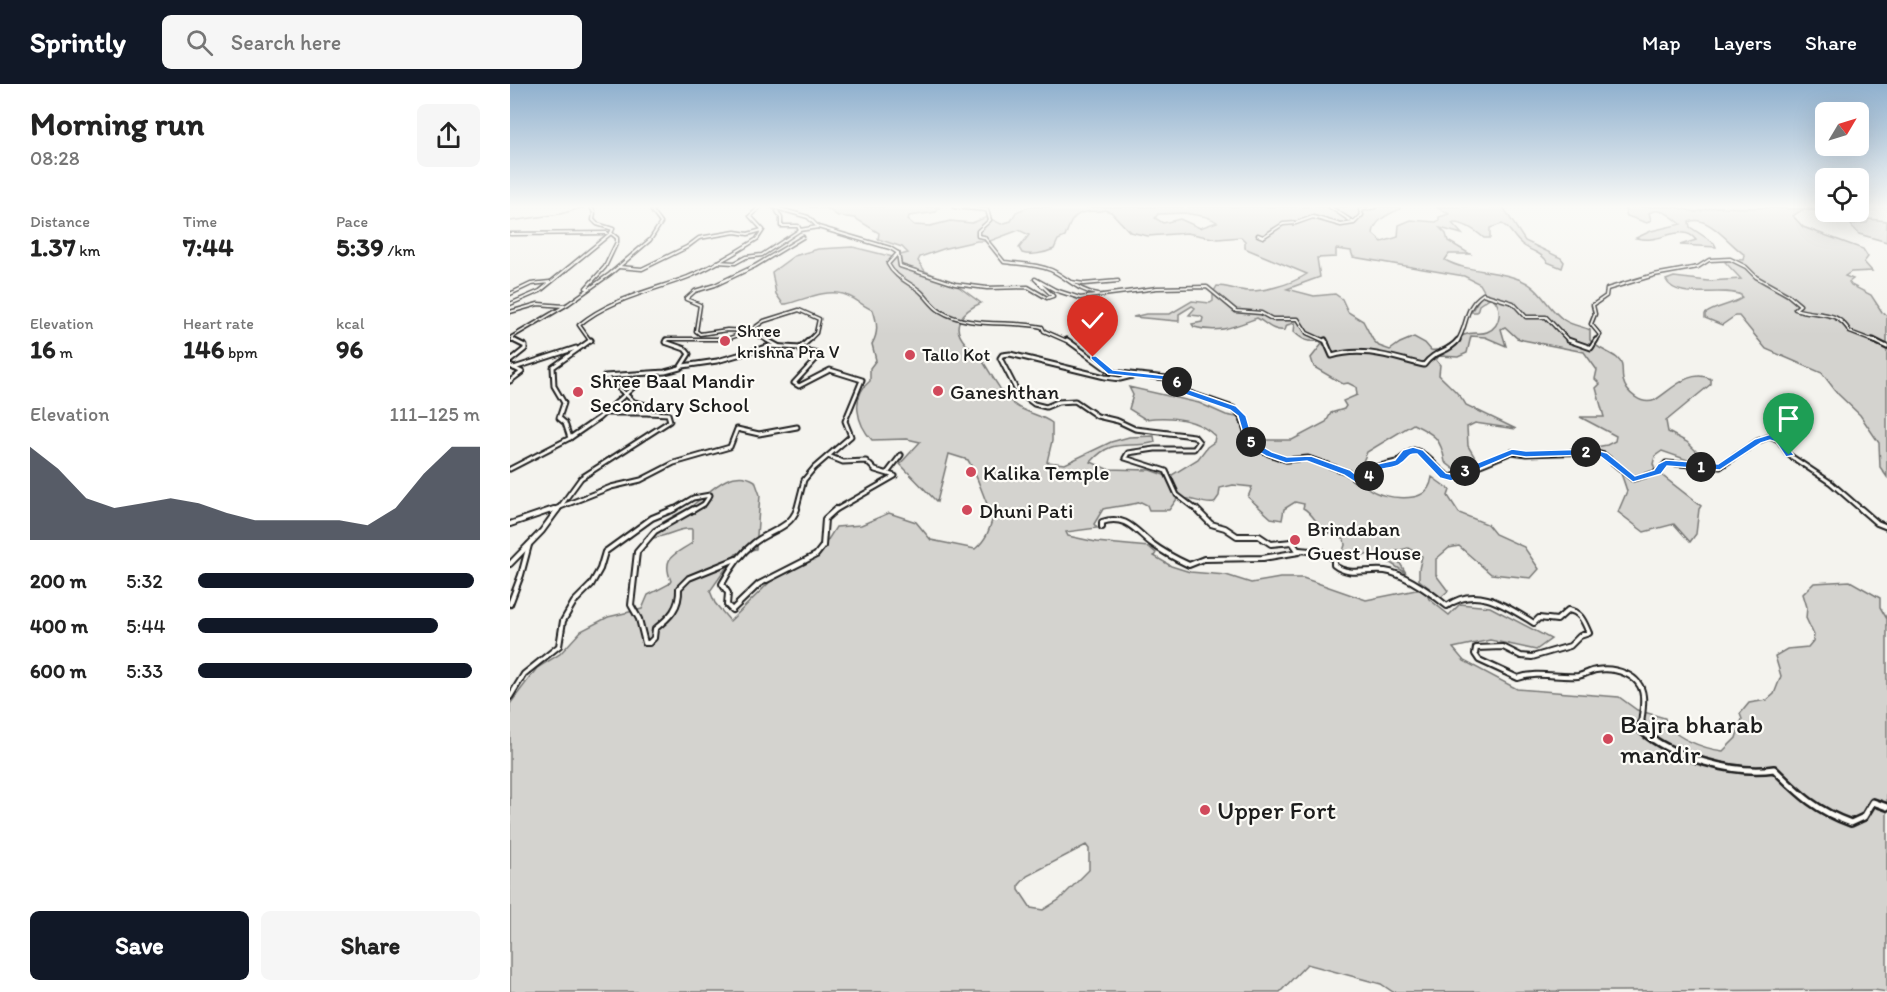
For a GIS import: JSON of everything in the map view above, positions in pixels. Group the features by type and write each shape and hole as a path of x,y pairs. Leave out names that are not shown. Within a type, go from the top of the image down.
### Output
{"street":[{"path":"510,304 540,291 591,249"},
{"path":"589,288 586,288 605,267 613,249"},
{"path":"510,361 525,349 525,346 513,340 512,336 564,306 631,258 639,249"},
{"path":"618,267 642,269 682,249"},
{"path":"570,438 565,423 559,418 564,403 554,390 552,374 553,367 591,341 579,326 585,319 613,305 693,275 739,249"},
{"path":"716,262 735,263 746,257 762,255 771,249"},
{"path":"683,366 688,352 665,342 667,339 727,339 750,331 765,321 801,310 819,319 814,338 800,348 781,348 750,331 727,330 700,334 696,331 700,305 686,299 695,291 715,285 755,266 783,249"},
{"path":"889,249 898,253"},
{"path":"994,249 1004,262 1049,269 1077,290 1088,294 1111,294"},
{"path":"898,253 900,266 955,284 987,288 1028,287 1047,298 1053,297 1035,281 1038,279 1071,297 1090,298 1156,288 1207,287 1240,312 1261,313 1272,319 1298,319 1307,333 1325,338 1329,342 1332,356 1343,351 1370,351 1424,365 1432,354 1454,346 1465,327 1467,307 1473,298 1483,294 1513,303 1526,317 1546,318 1568,340 1591,348 1600,335 1591,324 1595,314 1593,305 1606,296 1607,289 1654,275 1698,267 1709,260 1730,259 1746,267 1764,283 1788,295 1800,305 1795,309 1806,314 1837,316 1844,320 1850,332 1887,347"},
{"path":"898,253 888,264 892,274 918,289 939,311 974,321 1018,321 1042,327 1044,331 1062,337 1093,357 1111,372 1167,378 1176,382 1187,392 1233,408 1241,416 1248,438 1255,446 1269,454 1286,460 1308,458 1347,472 1358,481 1372,475 1376,467 1398,462 1406,452 1413,450 1420,452 1443,476 1451,477 1512,452 1526,454 1592,452 1604,455 1633,479 1658,472 1666,463 1720,467 1758,441 1771,436 1779,440 1789,455 1831,483 1877,523 1887,527"},
{"path":"1067,281 1091,286 1107,280 1118,281"},
{"path":"510,294 531,284 550,282"},
{"path":"510,312 538,304 564,306"},
{"path":"649,413 650,406 638,404 605,379 605,376 665,372 683,366 717,362 761,348 778,346"},
{"path":"800,348 801,351 814,352 818,357 814,364 803,370 796,379 794,383 799,386 830,370 862,380 845,421 851,436 828,456 805,479 799,490 798,508 791,521 754,542 738,557 722,584 728,593 727,605 732,610 760,584 813,558 821,550 824,542 824,518 827,515 861,494 887,483 895,476 888,472 875,470 866,461 843,462 828,456"},
{"path":"512,367 571,349 579,349"},
{"path":"1132,376 1120,379 1105,377 1010,354 1002,355 1000,358 1017,391 1034,404 1046,407 1058,402 1076,401 1097,416 1118,421 1135,429 1194,436 1199,442 1194,449 1155,449 1128,453 1125,458 1166,471 1177,495 1201,513 1211,524 1225,528 1237,536 1259,536 1271,544 1292,542 1299,550"},
{"path":"510,381 522,372 512,367"},
{"path":"510,469 564,443 608,413 635,388 638,382"},
{"path":"510,564 561,507 568,490 581,478 670,421 668,414 608,413"},
{"path":"510,524 611,487 641,480 674,463 729,447 737,429 745,433 761,435 797,427"},
{"path":"888,472 901,455"},
{"path":"510,697 524,674 559,646 563,621 574,602 591,585 600,569 605,552 652,518 673,510 693,498 710,495 704,504 655,531 637,552 631,605 639,619 645,643 649,643 654,638 656,629 677,612 681,601 679,588 690,578 738,557"},
{"path":"1102,527 1102,522 1108,519 1129,522 1137,527 1152,544 1189,565 1204,559 1263,558 1296,553 1299,550 1317,549 1334,559 1334,565 1343,572 1386,571 1412,585 1426,589 1447,606 1458,598 1482,597 1505,606 1534,623 1539,618 1557,620 1568,609 1574,610 1580,614 1589,633 1580,636 1570,646 1532,657 1521,656 1503,647 1487,646 1476,648 1474,654 1479,660 1499,671 1518,678 1529,674 1579,676 1594,670 1612,670 1629,674 1640,685 1644,695 1641,730 1652,740 1740,772 1761,772 1774,769 1797,792 1826,814 1851,823 1864,817 1873,802 1887,807"},
{"path":"510,604 520,574 527,562 529,544"}],"shaded area":[{"path":"817,249 862,249 893,257 908,253 904,249 942,249 920,257 918,261 925,271 959,287 981,303 963,315 958,331 1010,401 1019,408 1052,423 1052,441 1047,462 1065,464 1111,442 1129,437 1154,436 1155,442 1114,446 1099,454 1091,462 1107,469 1150,470 1169,477 1198,459 1214,442 1215,436 1199,425 1173,418 1145,419 1129,409 1133,395 1129,387 1199,403 1226,415 1247,419 1255,437 1264,440 1292,440 1326,422 1331,413 1344,409 1346,406 1343,401 1357,395 1356,387 1348,383 1343,384 1314,367 1311,358 1322,344 1320,341 1309,341 1300,337 1294,332 1295,323 1281,330 1257,318 1219,330 1203,329 1194,327 1192,324 1202,322 1203,318 1189,315 1195,308 1192,306 1179,314 1179,321 1133,317 1146,314 1170,314 1192,301 1210,303 1213,301 1213,293 1217,286 1257,291 1284,285 1307,274 1248,249 1336,249 1336,257 1317,258 1320,277 1287,289 1314,296 1335,294 1342,299 1348,312 1363,321 1373,340 1379,346 1390,350 1414,337 1425,343 1431,350 1436,350 1464,335 1487,332 1498,321 1498,305 1491,297 1479,305 1477,312 1471,312 1484,291 1480,284 1464,276 1353,257 1351,251 1339,249 1462,249 1470,254 1449,254 1445,260 1463,267 1521,280 1534,288 1567,322 1590,330 1590,340 1617,358 1622,366 1622,377 1627,389 1640,400 1655,400 1689,378 1704,376 1711,379 1711,384 1666,421 1668,432 1687,442 1700,455 1699,464 1662,451 1655,456 1653,464 1655,470 1701,506 1696,534 1690,542 1674,524 1644,532 1618,512 1627,491 1618,467 1609,456 1602,452 1584,449 1607,445 1615,441 1616,436 1580,417 1604,417 1596,388 1600,384 1595,379 1597,370 1584,352 1523,340 1517,338 1505,327 1501,329 1506,346 1485,337 1471,336 1467,353 1458,357 1439,356 1436,360 1440,365 1439,375 1466,405 1516,429 1475,423 1467,427 1468,446 1477,461 1459,473 1445,462 1439,442 1413,424 1367,452 1360,474 1362,482 1375,492 1404,498 1423,494 1429,488 1432,477 1450,490 1448,496 1459,513 1487,524 1495,534 1524,547 1539,569 1531,578 1491,574 1459,546 1449,548 1436,559 1436,575 1448,591 1441,597 1419,580 1422,556 1408,548 1393,552 1406,573 1378,555 1342,554 1344,539 1335,533 1327,533 1303,508 1304,504 1295,502 1284,509 1282,520 1271,518 1248,497 1252,487 1233,485 1220,488 1219,496 1214,503 1182,498 1177,499 1169,510 1149,510 1147,505 1141,502 1103,509 1094,524 1097,528 1066,532 1068,536 1096,542 1149,547 1156,553 1154,556 1171,566 1190,572 1226,575 1251,583 1280,578 1303,578 1366,600 1425,590 1429,599 1449,615 1460,604 1490,607 1551,639 1536,650 1490,640 1453,648 1464,661 1517,689 1619,697 1637,710 1665,718 1673,731 1689,741 1723,751 1736,738 1742,719 1740,714 1749,703 1767,700 1774,694 1781,676 1775,656 1787,649 1808,647 1813,641 1814,635 1806,618 1807,607 1803,594 1814,583 1850,581 1880,598 1880,607 1887,619 1887,992 1874,990 1393,992 1381,984 1307,964 1280,992 510,992 510,704 537,668 560,654 581,631 608,617 642,609 648,595 669,584 671,581 668,573 669,561 671,557 692,543 692,529 651,538 649,534 654,529 693,505 721,482 738,477 746,477 755,481 760,495 756,549 736,554 710,591 715,603 730,621 776,576 817,557 836,527 861,525 889,513 916,522 931,540 975,549 988,531 993,517 968,460 949,454 937,502 900,464 920,442 907,439 872,440 867,434 860,419 858,402 864,387 870,381 870,368 876,360 872,344 877,327 873,310 843,294 821,294 783,304 776,294 772,272 794,256","holes":["1086,845 1089,849 1089,870 1059,900 1043,910 1031,908 1019,890 1019,885 1027,876"]},
{"path":"1020,249 1053,249 1034,254 1022,253"},
{"path":"1531,249 1543,249 1561,258 1564,262 1562,268 1547,262 1543,256"},
{"path":"1737,249 1863,249 1868,257 1864,262 1872,271 1851,272 1845,276 1853,279 1849,282 1851,285 1871,295 1887,316 1887,477 1880,467 1879,443 1860,415 1838,394 1822,373 1766,349 1739,316 1735,316 1722,325 1705,318 1705,314 1737,301 1742,298 1741,295 1680,290 1672,287 1666,280 1674,277 1708,281 1741,279 1725,262 1730,259 1744,260 1745,255"}],"place":[{"name":"Shree krishna Pra V","path":"725,341"},
{"name":"Tallo Kot","path":"910,355"},
{"name":"Ganeshthan","path":"938,391"},
{"name":"Shree Baal Mandir Secondary School","path":"578,392"},
{"name":"Kalika Temple","path":"971,472"},
{"name":"Dhuni Pati","path":"967,510"},
{"name":"Brindaban Guest House","path":"1295,540"},
{"name":"Bajra bharab mandir","path":"1608,739"},
{"name":"Upper Fort","path":"1205,810"}],"route":[{"path":"1093,357 1111,372 1167,378 1176,382 1187,392 1233,408 1241,416 1248,438 1255,446 1269,454 1286,460 1308,458 1347,472 1358,481 1372,475 1376,467 1398,462 1406,452 1413,450 1420,452 1443,476 1451,477 1512,452 1526,454 1592,452 1604,455 1633,479 1658,472 1666,463 1694,467 1720,467 1748,447 1771,436 1779,440 1782,448 1789,455"}]}
